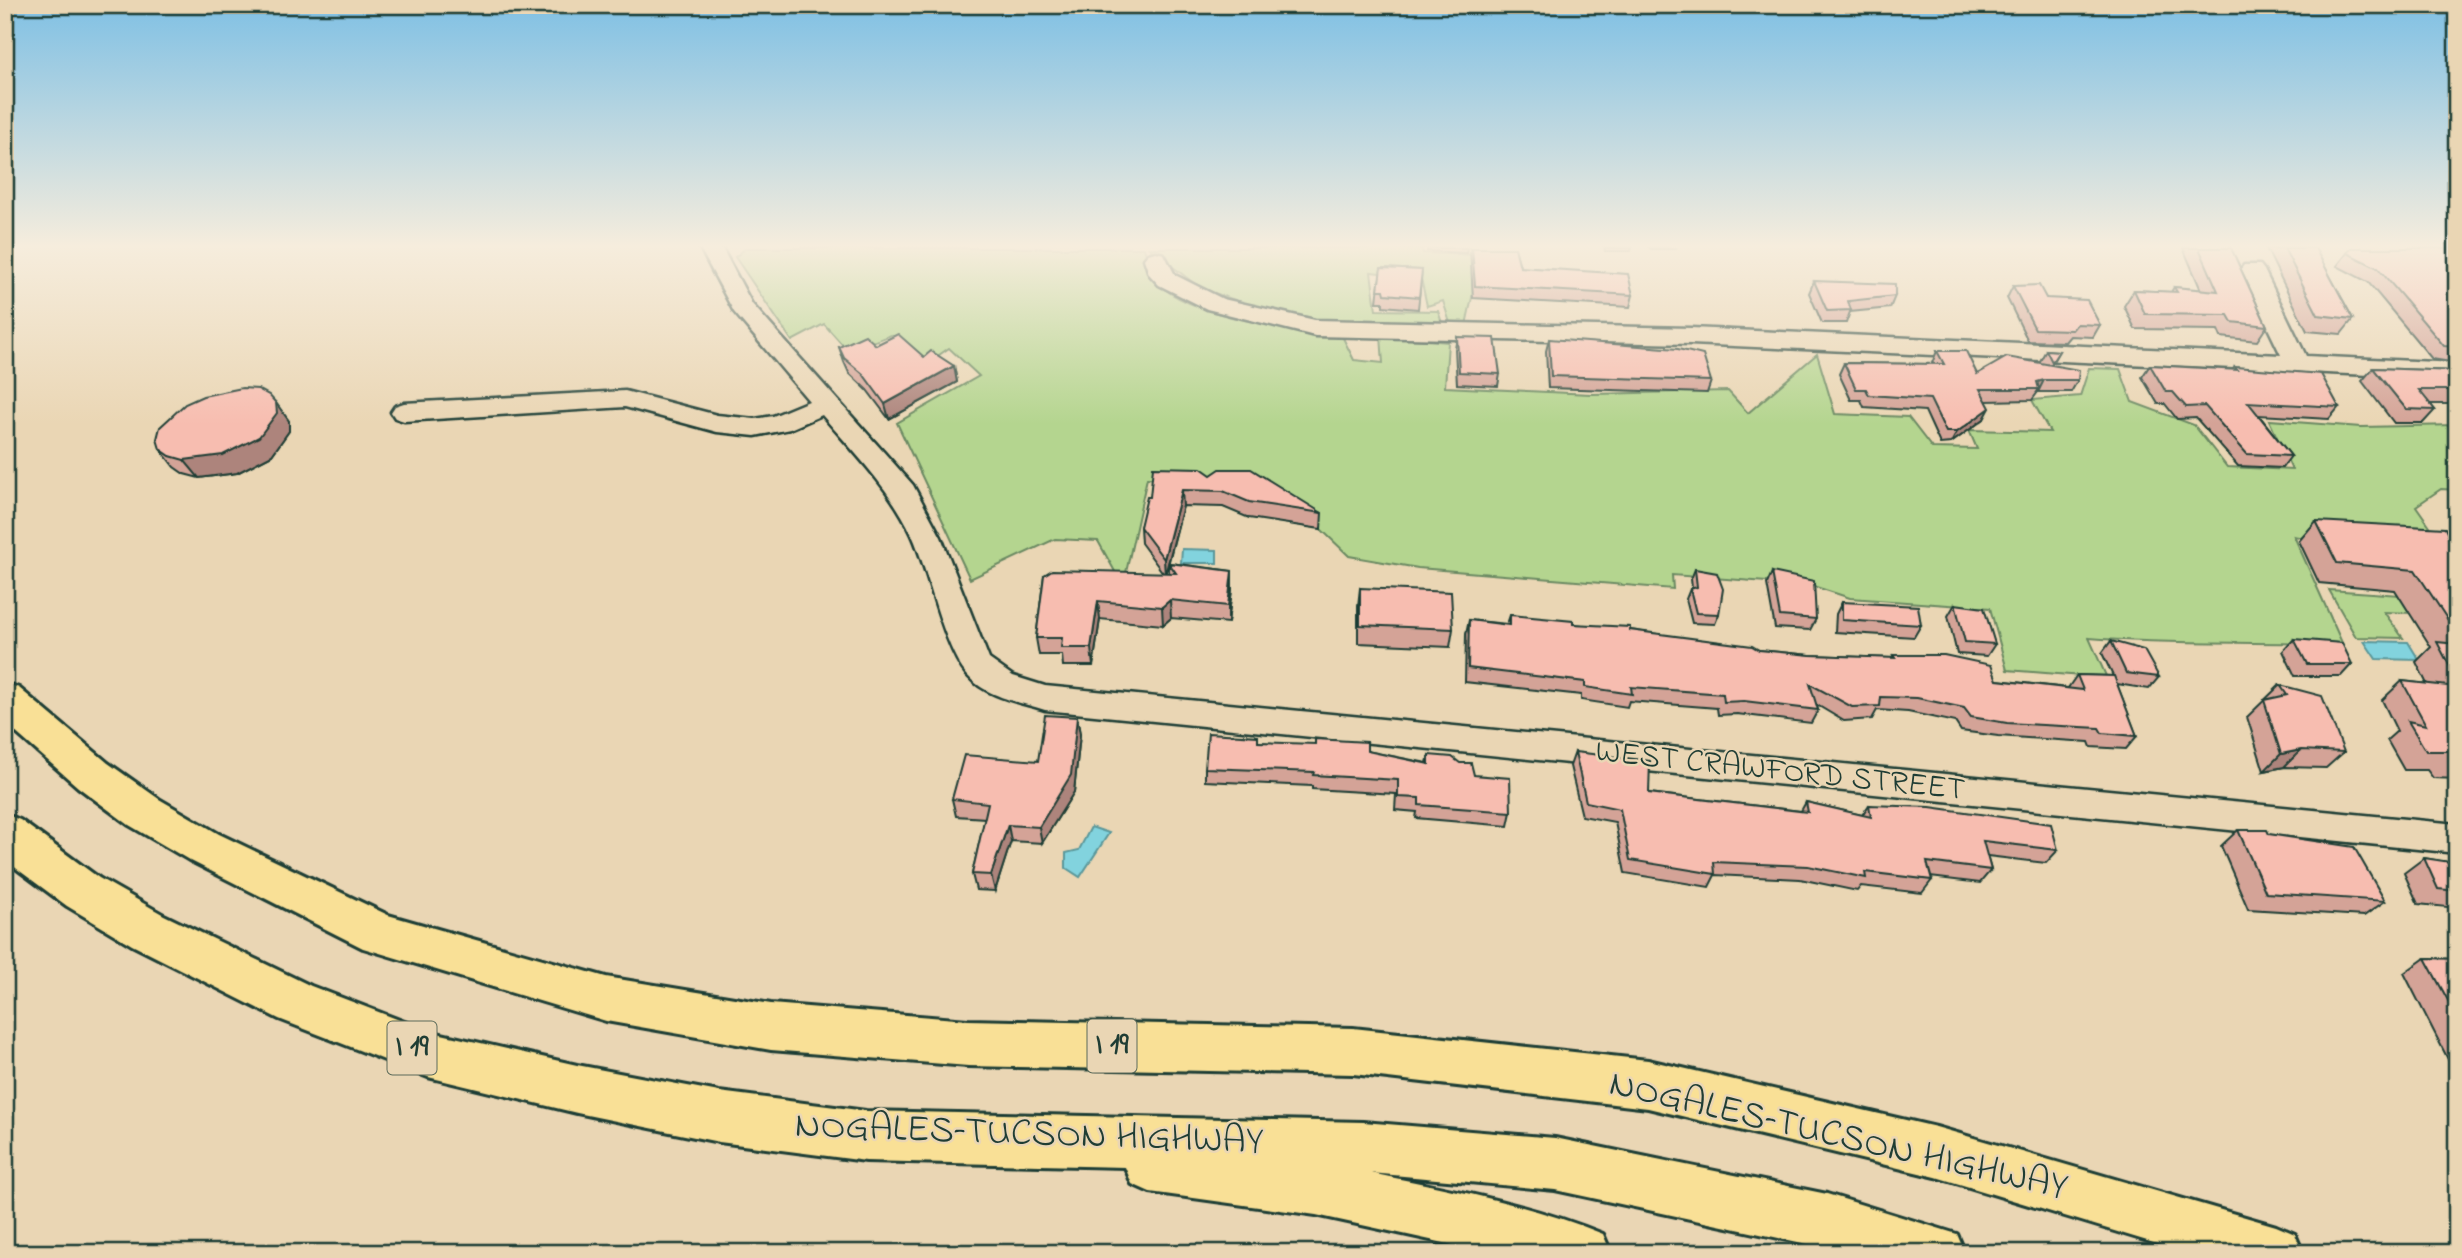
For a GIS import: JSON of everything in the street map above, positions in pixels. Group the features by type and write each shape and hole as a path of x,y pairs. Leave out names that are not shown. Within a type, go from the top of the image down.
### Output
{"highway":[{"name":"NOGALES–TUCSON HIGHWAY","path":"5,699 93,775 144,811 216,853 379,933 606,999 771,1027 968,1043 1353,1051 1648,1084 1936,1152 2276,1253"},
{"name":"NOGALES–TUCSON HIGHWAY","path":"5,833 30,855 83,892 148,930 296,1003 428,1054 577,1089 719,1116 866,1136 1363,1147 1555,1164 1827,1220 1938,1253"},
{"path":"866,1136 1284,1181 1434,1210 1584,1253"}],"street":[{"name":"WEST CRAWFORD STREET","path":"742,307 824,404 891,475 927,537 964,639 978,667 1003,685 1045,698 2457,839"},
{"path":"1226,307 1315,328 1691,336 2457,371"},
{"path":"2270,307 2298,365"},
{"path":"404,412 625,398 725,425 755,428 777,424 824,404"}],"green space":[{"path":"769,307 1199,307 1242,320 1343,338 1354,360 1383,363 1381,336 1448,342 1445,387 1591,394 1728,391 1748,413 1817,354 1835,414 1908,417 1932,448 1977,449 1969,430 2050,432 2032,400 2080,396 2089,368 2120,369 2132,402 2194,425 2227,467 2292,470 2269,420 2361,427 2457,425 2457,490 2441,489 2416,506 2432,529 2457,550 2457,592 2329,543 2294,536 2343,645 2089,638 2107,678 2007,670 1990,608 1850,598 1810,585 1672,575 1673,589 1418,568 1349,556 1300,509 1250,480 1147,478 1123,586 1098,541 1055,539 970,579 897,423 979,376 949,348 929,362 891,335 848,351 824,324 792,341"},
{"path":"1254,307 1376,307 1376,310 1438,311 1442,323 1315,321"},
{"path":"1445,307 1470,307 1466,325 1451,326"},
{"path":"2329,590 2457,599 2413,613 2384,612 2403,638 2356,637"}],"water":[{"path":"1182,549 1217,550 1217,563 1181,563"},
{"path":"2364,641 2408,642 2419,660 2376,659"},
{"path":"1091,827 1109,833 1080,877 1066,868 1066,853 1079,850"}],"building":[{"path":"1825,307 1850,307 1851,310 1827,311"},
{"path":"2024,307 2090,307 2100,325 2077,324 2072,330 2035,329"},
{"path":"2142,307 2258,307 2267,326 2232,322 2228,315 2145,314"},
{"path":"2314,307 2346,307 2353,319 2318,315"},
{"path":"2411,307 2457,307 2457,347 2444,346"},
{"path":"898,334 924,357 931,351 954,366 885,404 863,374 844,358 839,347 865,335 876,345"},
{"path":"1457,337 1495,338 1500,374 1459,372"},
{"path":"1549,339 1678,349 1703,355 1711,381 1551,376"},
{"path":"2046,350 2059,351 2052,362"},
{"path":"1937,351 1966,351 1977,374 2007,357 2079,370 2078,380 2044,380 2037,382 2039,389 1980,389 1990,408 1957,432 1946,432 1930,399 1869,395 1866,389 1856,389 1844,363 1944,364"},
{"path":"2150,365 2237,370 2235,367 2321,374 2339,407 2248,402 2291,456 2247,454 2205,406 2186,407 2173,392 2166,392"},
{"path":"2373,368 2457,371 2457,390 2419,390 2435,410 2406,409"},
{"path":"242,388 258,389 276,403 277,413 259,437 223,455 184,460 170,456 160,449 157,439 160,427 185,404 203,396"},
{"path":"1153,467 1201,468 1211,475 1220,469 1251,469 1322,513 1249,502 1223,491 1182,490 1164,559 1140,527 1147,497 1150,497"},
{"path":"2316,521 2445,528 2457,555 2457,634 2415,570 2337,563"},
{"path":"1169,563 1232,571 1228,606 1170,600 1162,607 1098,601 1091,648 1061,648 1062,638 1036,638 1044,575 1052,570 1176,573"},
{"path":"1695,569 1717,573 1723,589 1719,614 1696,613 1690,589 1697,587"},
{"path":"1772,572 1814,581 1816,619 1780,616"},
{"path":"1360,588 1451,592 1453,629 1360,625"},
{"path":"1842,602 1918,606 1921,625 1842,620"},
{"path":"1955,604 1984,608 1995,644 1965,642"},
{"path":"1510,615 1573,621 1573,624 1630,627 1630,630 1810,655 1895,658 1893,655 1944,655 1991,665 1997,680 2083,690 2077,675 2114,676 2137,736 2102,733 2099,728 2007,723 1971,717 1964,708 1917,698 1881,697 1880,706 1852,707 1810,684 1818,710 1744,701 1724,702 1723,694 1631,687 1632,694 1585,687 1585,682 1468,668 1469,620 1510,625"},
{"path":"2294,639 2342,643 2352,664 2307,664"},
{"path":"2111,641 2144,650 2159,677 2126,673"},
{"path":"2437,642 2457,644 2457,680"},
{"path":"2402,681 2457,687 2457,759 2450,751 2426,751 2408,721 2426,725"},
{"path":"2280,685 2322,696 2344,752 2301,750 2281,754 2264,700 2287,695"},
{"path":"1045,715 1077,717 1071,775 1039,827 1008,825 991,875 972,874 988,803 952,799 964,755 1038,761"},
{"path":"1208,733 1258,736 1258,742 1315,744 1315,739 1367,742 1367,751 1429,764 1429,755 1452,757 1460,763 1471,763 1474,775 1510,778 1511,812 1419,805 1419,798 1398,797 1398,780 1313,775 1314,772 1205,768"},
{"path":"1575,752 1650,761 1649,793 1808,812 1806,802 1871,817 1869,805 1930,807 2051,824 2058,850 1983,841 1991,870 1927,862 1932,880 1865,872 1866,878 1808,866 1714,862 1715,874 1630,860 1620,809 1586,802"},
{"path":"2238,830 2267,830 2269,834 2354,847 2385,901 2266,893"},
{"path":"2424,858 2457,863 2457,891 2438,889"},
{"path":"2425,958 2457,959 2457,1017"}]}
